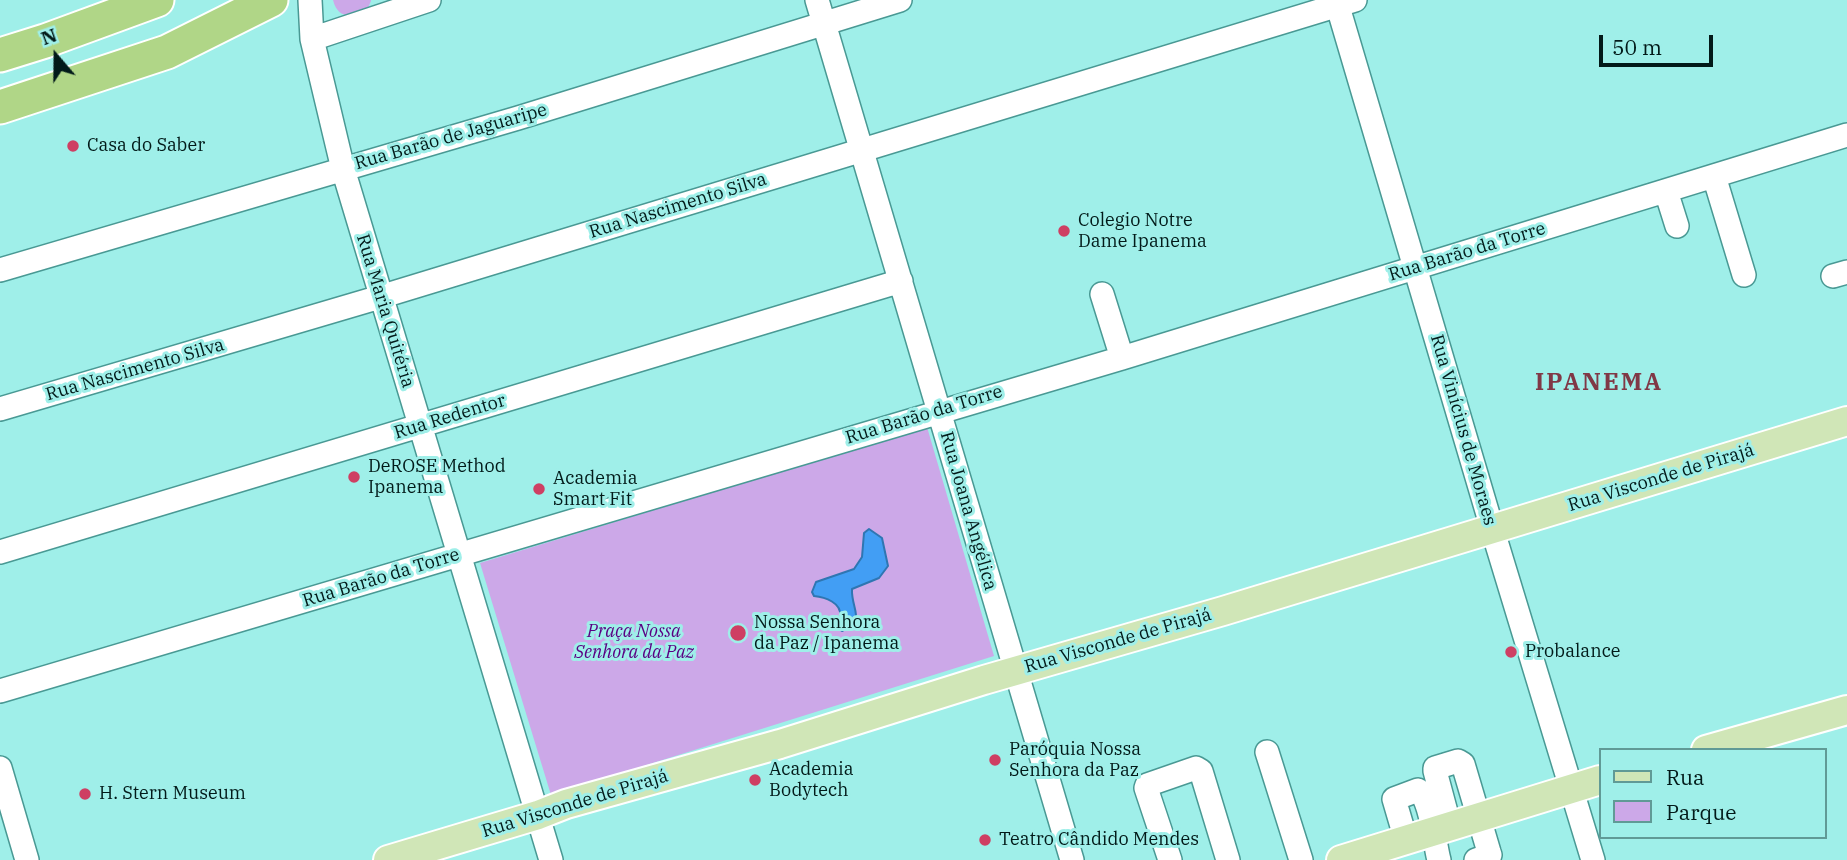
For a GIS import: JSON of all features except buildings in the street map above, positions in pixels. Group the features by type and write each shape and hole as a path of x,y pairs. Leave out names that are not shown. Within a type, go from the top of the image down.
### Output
{"highway":[{"path":"0,55 158,0"},
{"path":"0,107 167,52 271,0"},
{"path":"45,41 9,64 6,78 13,88 19,91 61,88"}],"main road":[{"name":"Rua Visconde de Pirajá","path":"388,860 566,804 780,744 1847,421"},
{"path":"1713,748 1847,710"},
{"path":"1341,860 1598,781"}],"street":[{"name":"Rua Maria Quitéria","path":"310,0 312,39 343,169 551,860"},
{"name":"Rua Joana Angélica","path":"817,0 1072,860"},
{"name":"Rua Barão de Jaguaripe","path":"0,270 530,114 900,0"},
{"path":"312,39 418,1"},
{"name":"Rua Nascimento Silva","path":"0,410 380,297 1343,2"},
{"name":"Rua Vinícius de Moraes","path":"1343,2 1416,269 1593,860"},
{"name":"Rua Barão da Torre","path":"0,691 1122,358 1713,176 1844,143"},
{"path":"1713,176 1744,275"},
{"path":"1666,191 1677,226"},
{"name":"Rua Redentor","path":"0,552 901,281"},
{"path":"1101,294 1122,358"},
{"path":"1267,752 1301,860"},
{"path":"1439,860 1442,829 1435,768 1458,761 1463,764 1490,855 1476,860"},
{"path":"0,768 27,860"},
{"path":"1170,860 1146,788 1147,785 1196,768 1201,771 1222,859"},
{"path":"1406,840 1395,797 1418,790 1442,829"}],"green space":[{"path":"333,0 371,1 367,10 347,15 338,11"},
{"name":"Praça Nossa Senhora da Paz","path":"927,427 994,656 551,795 480,563"}],"water":[{"path":"869,529 882,538 888,566 879,578 852,589 856,618 850,627 842,631 837,628 840,611 836,604 814,596 812,592 816,582 854,569 862,557 864,533"}],"place":[{"name":"Casa do Saber","path":"73,146"},
{"name":"Colegio Notre Dame Ipanema","path":"1064,231"},
{"name":"DeROSE Method Ipanema","path":"354,477"},
{"name":"Academia Smart Fit","path":"539,489"},
{"name":"Nossa Senhora da Paz / Ipanema","path":"738,633"},
{"name":"Probalance","path":"1511,652"},
{"name":"Paróquia Nossa Senhora da Paz","path":"995,760"},
{"name":"Academia Bodytech","path":"755,780"},
{"name":"H. Stern Museum","path":"85,794"},
{"name":"Teatro Cândido Mendes","path":"985,840"}],"district":[{"name":"IPANEMA","path":"1599,383"}]}
